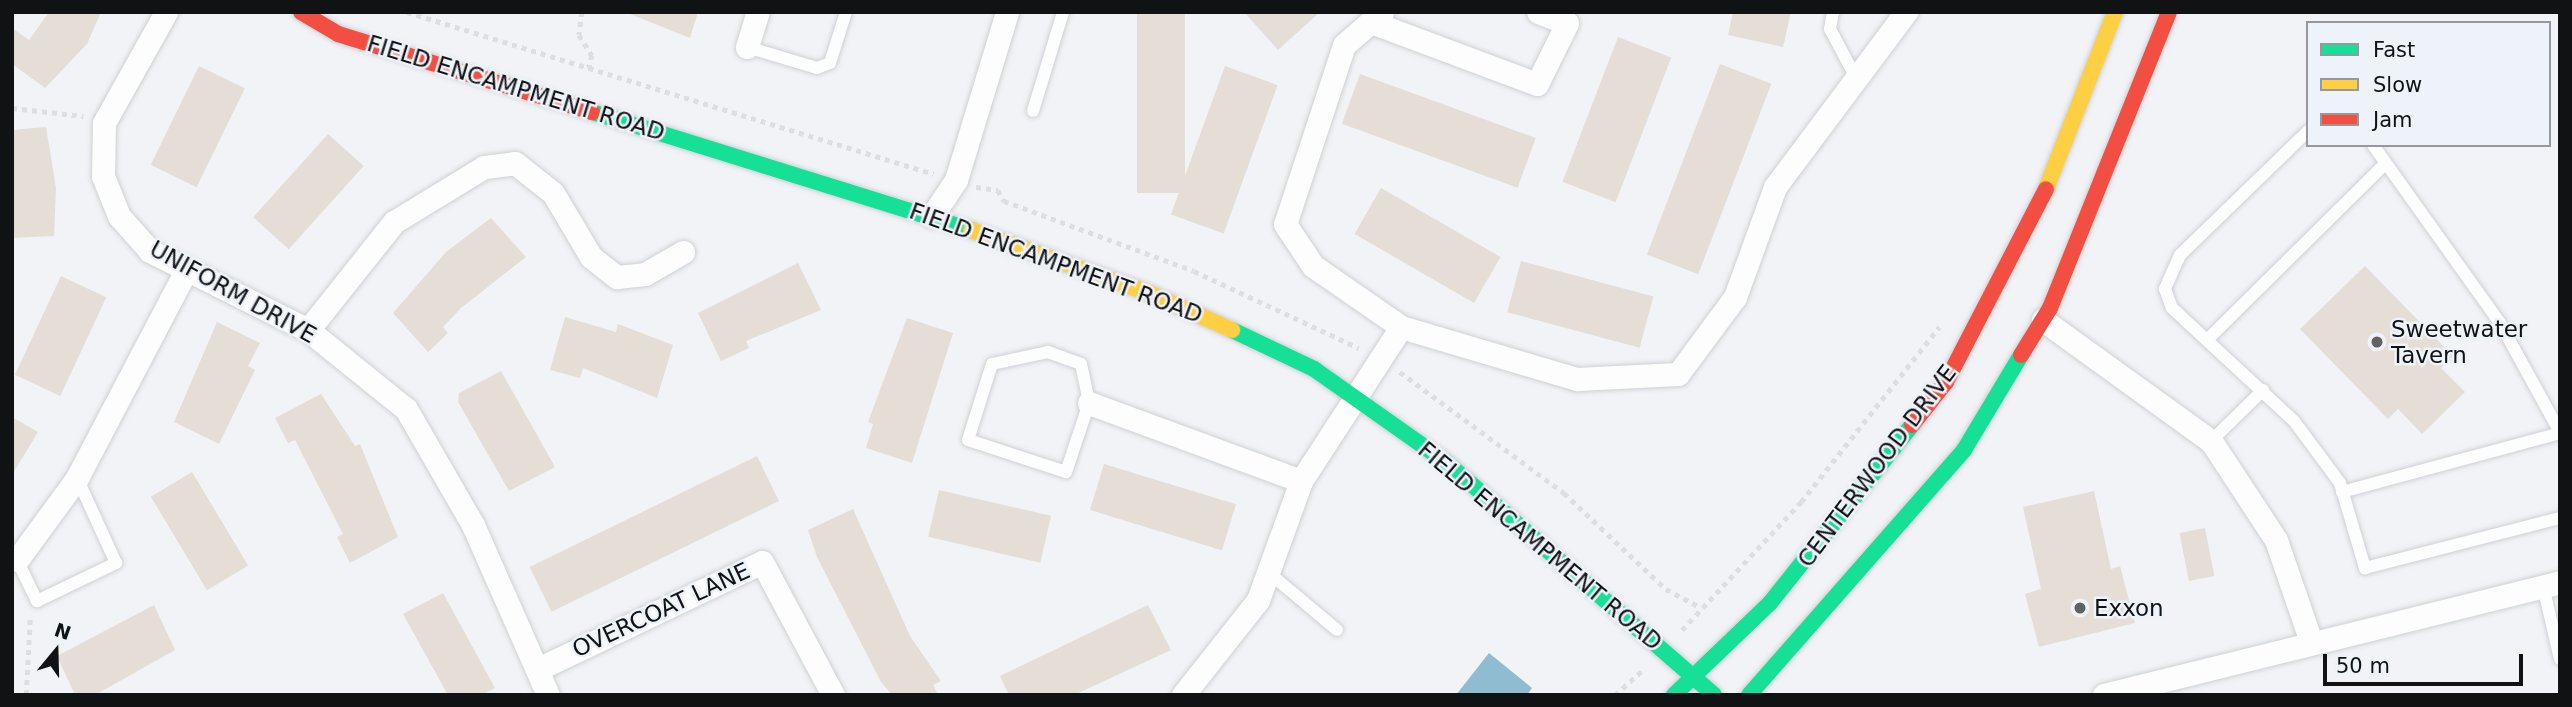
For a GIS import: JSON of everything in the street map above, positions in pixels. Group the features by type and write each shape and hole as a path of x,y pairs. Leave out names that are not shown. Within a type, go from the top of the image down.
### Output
{"street":[{"name":"UNIFORM DRIVE","path":"166,12 104,123 103,176 119,216 150,251 308,330 406,409 473,526 548,695"},
{"name":"FIELD ENCAMPMENT ROAD","path":"301,12 338,34 932,216 1212,320 1314,369 1446,462 1714,695"},
{"path":"747,47 758,12"},
{"path":"932,216 956,180 1007,12"},
{"path":"1538,12 1567,23 1537,84 1377,17 1345,45 1285,224 1313,266 1401,327 1577,379 1678,374 1735,297 1775,187 1855,76 1906,12"},
{"name":"CENTERWOOD DRIVE","path":"1674,695 1770,603 1946,382 2060,161 2115,12"},
{"name":"CENTERWOOD DRIVE","path":"1749,695 1964,450 2043,320 2169,12"},
{"path":"308,330 394,222 484,167 515,163 553,193 591,257 617,277 645,274 683,252"},
{"path":"17,560 77,478 186,270"},
{"path":"2043,320 2211,442 2276,540 2310,639"},
{"path":"1183,695 1258,600 1301,481 1357,400 1401,327"},
{"path":"1089,402 1301,481"},
{"name":"OVERCOAT LANE","path":"538,669 762,562 833,695"},
{"path":"2104,695 2310,639 2551,584"}],"lane":[{"path":"747,47 817,68 830,63 846,12"},
{"path":"1033,111 1063,12"},
{"path":"1833,12 1830,29 1855,76"},
{"path":"2306,133 2170,270 2165,289 2172,308 2294,421 2342,492 2365,568 2560,518"},
{"path":"2342,492 2560,432 2500,323 2374,147"},
{"path":"2208,339 2386,163"},
{"path":"1048,352 1081,364 1089,402 1066,472 968,440 992,364 1048,352"},
{"path":"2211,442 2263,390"},
{"path":"17,560 37,601 116,563 77,478"},
{"path":"1268,572 1338,630"},
{"path":"2551,584 2560,659"}],"path":[{"path":"407,12 924,170"},
{"path":"582,12 579,35 592,55 589,68"},
{"path":"12,108 104,123"},
{"path":"992,193 998,190 1004,201 1194,271 1355,346"},
{"path":"1402,374 1564,493 1666,589 1701,608 1801,502 1948,315"},
{"path":"26,695 29,620 37,601"},
{"path":"1615,695 1651,662"}],"water":[{"path":"1489,653 1532,688 1527,695 1456,695"}],"building":[{"path":"49,12 101,12 87,44 45,88 12,64 12,28 29,40"},
{"path":"625,12 698,12 690,38"},
{"path":"1137,12 1185,12 1185,193 1137,193"},
{"path":"1244,12 1320,12 1278,50"},
{"path":"1733,12 1791,12 1783,47 1728,35"},
{"path":"1618,37 1671,57 1616,202 1562,182"},
{"path":"1720,64 1771,84 1698,274 1647,254"},
{"path":"199,66 245,88 197,187 151,165"},
{"path":"1225,66 1278,85 1224,234 1171,214"},
{"path":"1360,74 1536,138 1518,188 1342,124"},
{"path":"46,127 56,188 54,236 12,238 12,130"},
{"path":"328,134 364,166 289,249 253,217"},
{"path":"1381,188 1501,257 1474,303 1354,234"},
{"path":"491,218 526,257 461,308 443,327 448,333 428,352 393,313 446,252"},
{"path":"1521,261 1653,296 1640,348 1507,312"},
{"path":"798,263 821,310 746,341 749,348 721,361 698,313"},
{"name":"Sweetwater Tavern","path":"2365,266 2453,356 2441,368 2465,392 2422,434 2398,409 2388,419 2300,329"},
{"path":"61,276 106,297 60,396 15,375"},
{"path":"565,317 616,332 618,324 673,345 657,398 583,368 580,378 550,370"},
{"path":"907,318 953,333 912,463 866,448 873,424 868,422"},
{"path":"217,322 260,343 248,366 255,370 219,444 174,422"},
{"path":"501,371 555,467 509,491 458,402 459,393"},
{"path":"321,394 355,446 360,444 398,537 350,563 337,537 343,534 295,440 288,443 275,418"},
{"path":"12,417 38,432 12,475"},
{"path":"757,456 779,501 552,612 530,567"},
{"path":"1104,464 1236,504 1222,550 1090,510"},
{"path":"192,472 248,565 207,590 151,497"},
{"path":"939,490 1051,516 1040,563 928,537"},
{"path":"2094,491 2111,569 2120,566 2135,623 2039,647 2025,594 2041,589 2023,507"},
{"path":"853,509 910,636 941,681 933,685 938,695 892,695 881,682 817,557 808,530"},
{"path":"2205,528 2214,576 2189,581 2179,533"},
{"path":"443,593 495,688 482,695 448,695 403,614"},
{"path":"154,605 175,650 95,695 75,695 57,656"},
{"path":"1148,605 1171,650 1074,695 1009,695 1000,676"}],"traffic: fast":[{"path":"592,112 971,230"},
{"path":"1232,330 1314,369 1446,462 1714,695"},
{"path":"1749,695 1964,450 2021,355"},
{"path":"1674,695 1770,603 1912,425"}],"traffic: slow":[{"path":"2046,189 2115,12"},
{"path":"971,230 1149,293 1232,330"}],"traffic: jam":[{"path":"301,12 338,34 592,112"},
{"path":"2021,355 2050,308 2169,12"},
{"path":"1912,425 1946,382 2046,189"}],"place":[{"name":"Sweetwater Tavern","path":"2377,342"},
{"name":"Exxon","path":"2080,608"}]}
